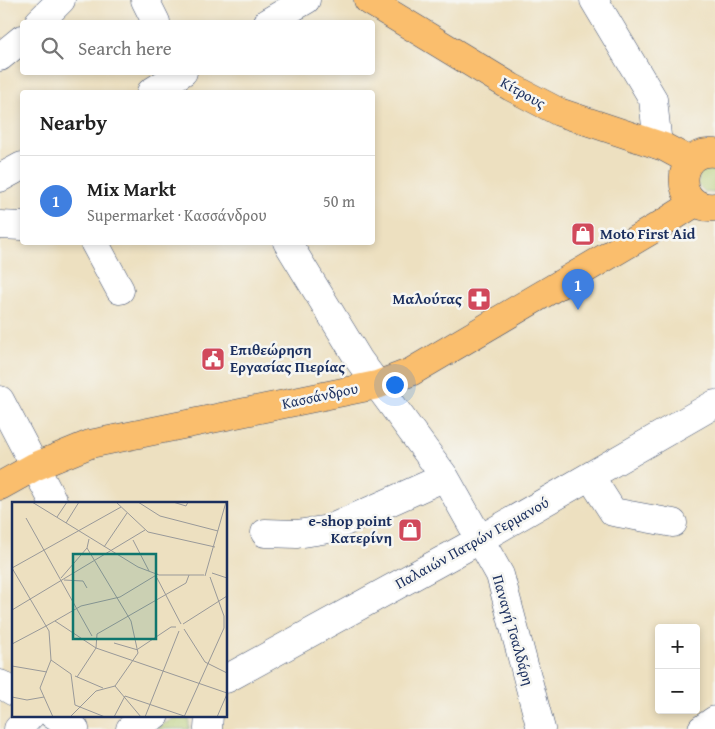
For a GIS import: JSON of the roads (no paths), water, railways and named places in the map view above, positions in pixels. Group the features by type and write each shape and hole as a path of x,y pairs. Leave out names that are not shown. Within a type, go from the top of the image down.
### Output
{"main road":[{"name":"Κίτρους","path":"368,0 511,87 558,112 658,145 702,157"},
{"path":"702,157 683,178 688,196 705,205"},
{"name":"Κασσάνδρου","path":"0,486 34,467 90,444 376,385 411,372 662,224 705,205"}],"street":[{"path":"41,20 60,0"},
{"path":"145,0 155,20"},
{"path":"271,20 306,0"},
{"path":"594,0 653,99 658,145"},
{"path":"0,57 20,41"},
{"path":"154,90 178,75"},
{"path":"185,75 194,90"},
{"path":"0,178 20,167"},
{"path":"0,225 20,226"},
{"path":"96,245 120,290"},
{"name":"Παναγή Τσαλδάρη","path":"289,245 359,360 445,478 500,575 541,729"},
{"path":"0,400 53,502"},
{"name":"Παλαιών Πατρών Γερμανού","path":"228,678 480,539 715,404"},
{"path":"590,476 613,512 672,523"},
{"path":"265,533 297,534 329,529 445,478"},
{"path":"0,684 12,691"},
{"path":"18,729 29,716"},
{"path":"55,716 75,729"},
{"path":"130,729 153,716"},
{"path":"208,729 209,716"},
{"path":"702,729 715,720"}],"place":[{"name":"Moto First Aid","path":"583,234"},
{"name":"Μαλούτας","path":"479,299"},
{"name":"Mix Markt","path":"578,310"},
{"name":"Επιθεώρηση Εργασίας Πιερίας","path":"213,359"},
{"name":"e-shop point Κατερίνη","path":"410,530"}]}
